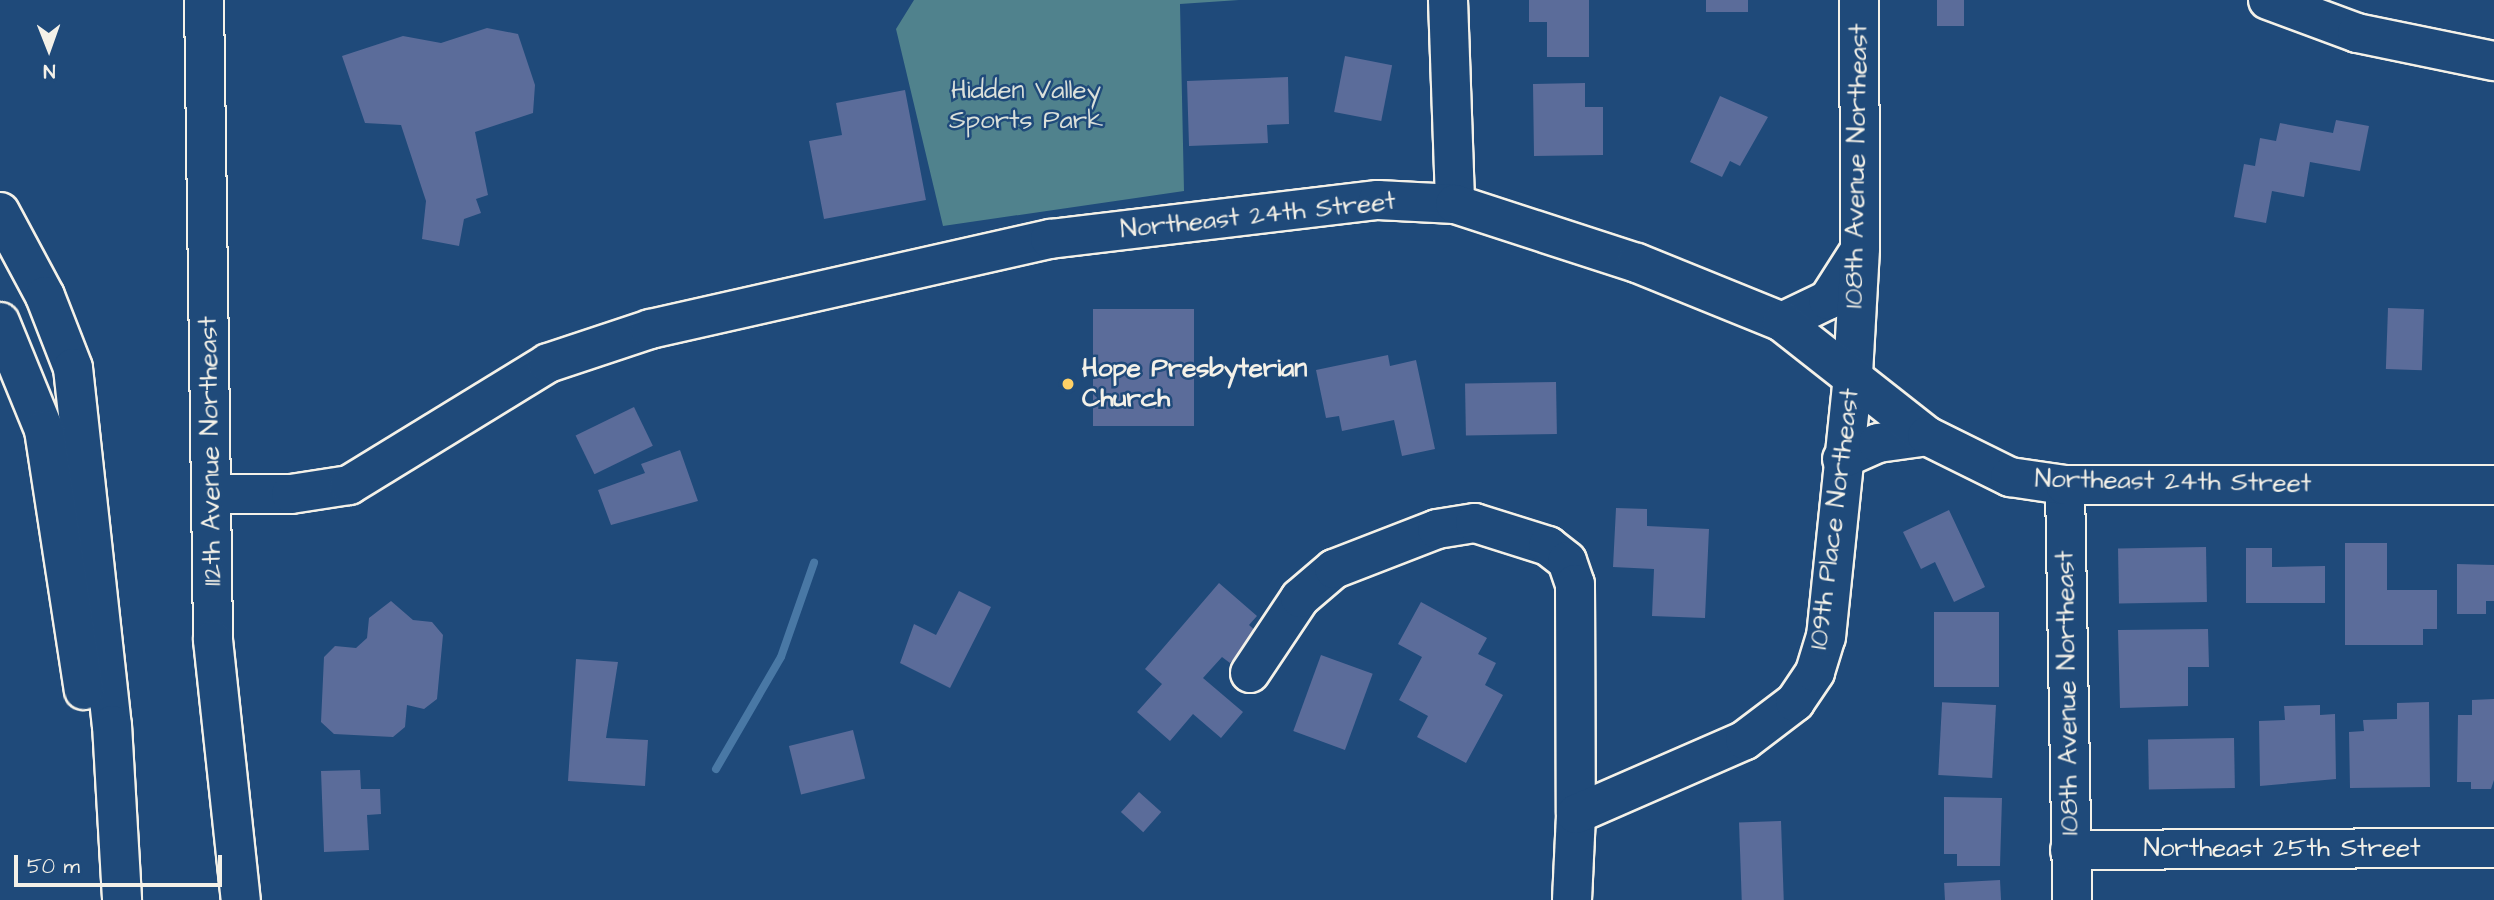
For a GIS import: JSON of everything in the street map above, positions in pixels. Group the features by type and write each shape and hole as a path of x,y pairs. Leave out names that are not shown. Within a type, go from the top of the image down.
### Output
{"main road":[{"name":"112th Avenue Northeast","path":"204,0 213,640 241,900"},
{"path":"1448,0 1455,204"},
{"name":"108th Avenue Northeast","path":"1853,374 1860,248 1858,0"},
{"path":"2268,0 2357,33 2494,61"},
{"name":"Northeast 24th Street","path":"212,494 290,494 349,485 548,363 650,329 775,298 1090,233 1378,200 1455,204 1637,263 1782,322 1853,374 1927,436 2010,477 2065,485 2494,485"},
{"path":"0,212 46,296 73,368 112,725 122,900"},
{"path":"1782,322 1828,300 1860,248"},
{"path":"0,322 44,430 112,900"},
{"name":"109th Place Northeast","path":"1576,814 1745,740 1795,702 1815,672 1826,637 1842,459 1853,374"},
{"path":"1842,459 1878,443 1927,436"},
{"name":"108th Avenue Northeast","path":"2065,485 2072,900"},
{"path":"1250,673 1300,598 1334,569 1437,529 1475,523 1548,546 1567,561 1575,584 1576,814 1572,900"},
{"name":"Northeast 25th Street","path":"2070,850 2494,848"}],"green space":[{"name":"Hidden Valley Sports Park","path":"914,0 1239,0 1180,4 1184,191 943,226 896,29"}],"building":[{"path":"1529,0 1589,0 1589,57 1547,57 1547,22 1529,22"},
{"path":"1706,0 1748,0 1748,12 1706,12"},
{"path":"1937,0 1964,0 1964,26 1937,26"},
{"path":"487,28 518,34 535,85 533,113 475,132 488,195 476,199 481,213 464,219 459,246 422,239 426,201 401,125 365,123 342,56 403,36 441,43"},
{"path":"1345,56 1392,65 1381,121 1334,112"},
{"path":"1288,77 1289,124 1267,125 1268,143 1189,146 1187,81"},
{"path":"1585,83 1585,107 1603,107 1603,155 1534,156 1533,84"},
{"path":"905,90 926,200 824,219 809,141 842,135 836,103"},
{"path":"1720,96 1768,117 1740,166 1730,161 1722,177 1690,162"},
{"path":"2336,120 2369,126 2360,171 2310,162 2304,197 2272,191 2266,223 2234,217 2244,164 2255,166 2260,138 2276,141 2280,123 2333,133"},
{"path":"2388,308 2424,309 2422,370 2386,369"},
{"path":"1093,309 1194,309 1194,426 1093,426"},
{"path":"1388,355 1390,366 1416,360 1435,449 1402,456 1394,420 1342,431 1339,416 1326,418 1316,370"},
{"path":"1556,382 1557,434 1466,436 1465,384"},
{"path":"634,407 653,446 594,474 576,435"},
{"path":"680,450 698,501 611,525 598,490 645,473 641,464"},
{"path":"1616,508 1647,509 1647,526 1709,529 1705,618 1652,616 1654,569 1613,567"},
{"path":"1949,510 1985,587 1954,602 1935,562 1921,569 1903,532"},
{"path":"2345,543 2387,543 2387,590 2437,590 2437,629 2423,629 2423,645 2345,645"},
{"path":"2206,547 2207,602 2119,604 2118,549"},
{"path":"2246,548 2272,548 2272,567 2325,566 2325,603 2246,603"},
{"path":"2457,564 2494,565 2494,601 2486,601 2486,614 2457,614"},
{"path":"1219,583 1257,616 1249,625 1257,632 1230,663 1222,657 1203,678 1243,712 1221,738 1193,714 1170,741 1137,712 1162,684 1145,669"},
{"path":"959,591 991,607 950,688 900,663 914,624 936,635"},
{"path":"391,601 413,620 432,622 443,635 437,699 424,709 407,705 405,727 393,737 334,734 321,722 324,657 335,646 356,648 367,638 369,618"},
{"path":"1421,602 1487,638 1478,654 1496,663 1485,685 1503,695 1466,763 1417,737 1428,716 1399,700 1422,657 1398,644"},
{"path":"1934,612 1999,612 1999,687 1934,687"},
{"path":"2208,629 2209,667 2188,667 2188,706 2120,708 2118,630"},
{"path":"1321,655 1373,674 1345,750 1293,731"},
{"path":"576,659 618,662 606,738 648,740 645,786 568,781"},
{"path":"2494,699 2494,780 2491,789 2471,789 2471,782 2457,782 2458,715 2472,715 2472,700"},
{"path":"1942,702 1996,705 1992,778 1938,775"},
{"path":"2429,702 2430,787 2350,788 2349,732 2364,731 2363,720 2397,719 2397,703"},
{"path":"2320,705 2320,715 2335,714 2336,779 2260,786 2259,721 2285,720 2284,706"},
{"path":"853,730 865,779 801,794 789,746"},
{"path":"2234,738 2235,788 2149,789 2148,740"},
{"path":"360,770 361,789 380,789 381,814 367,815 369,850 324,852 321,771"},
{"path":"1139,792 1161,812 1143,832 1121,812"},
{"path":"1944,797 2002,798 2000,866 1957,866 1957,854 1944,854"},
{"path":"1781,821 1784,900 1742,900 1739,822"},
{"path":"2000,880 2001,900 1945,900 1944,883"}],"waterway":[{"path":"716,769 781,657 814,563"}],"place":[{"name":"Hope Presbyterian Church","path":"1068,384"}]}
